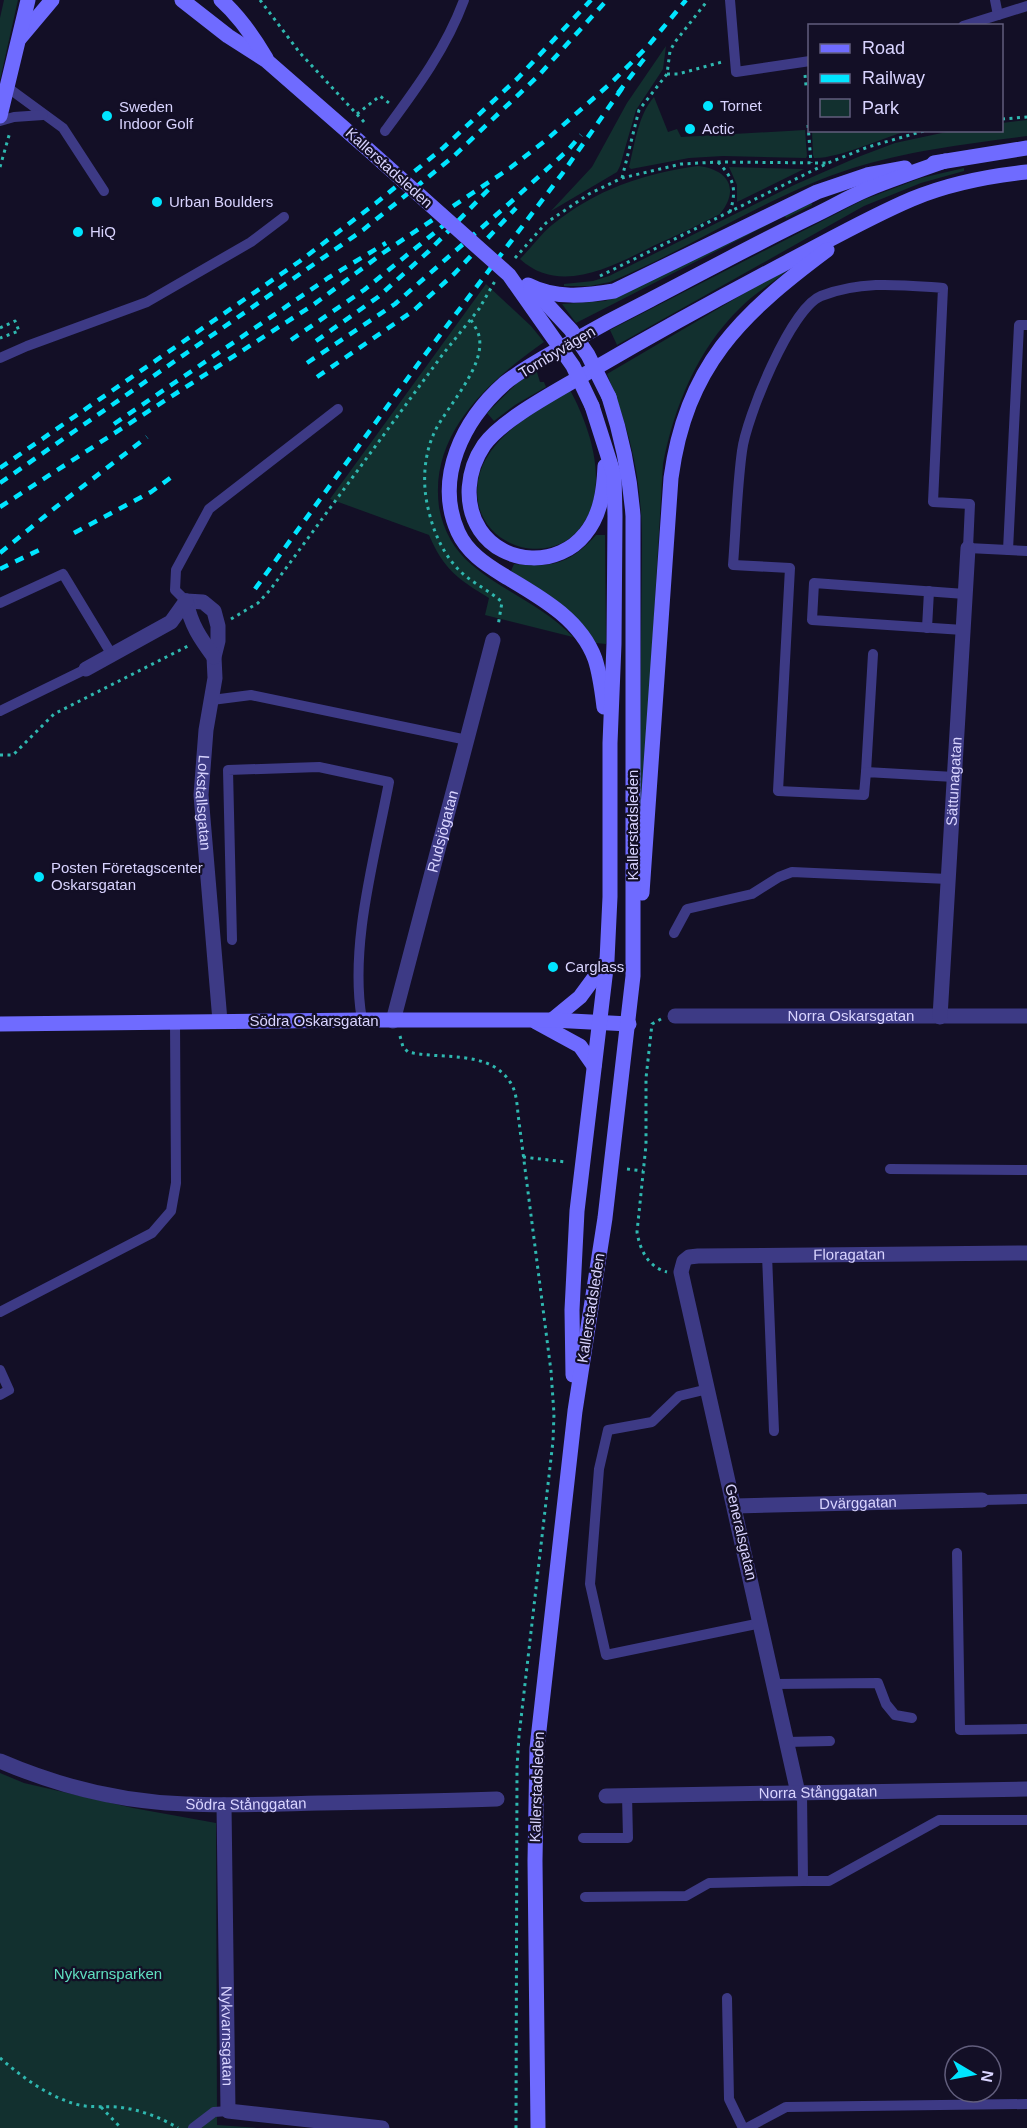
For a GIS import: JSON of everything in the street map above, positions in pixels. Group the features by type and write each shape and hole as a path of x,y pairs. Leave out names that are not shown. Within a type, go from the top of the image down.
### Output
{"main road":[{"path":"0,116 28,0"},
{"path":"18,40 52,0"},
{"name":"Kallerstadsleden","path":"182,0 228,36 267,61 507,271 531,287 571,330 588,355 609,397 627,459 633,516 633,976 605,1218 574,1412 537,1748 535,1861 538,2128"},
{"name":"Kallerstadsleden","path":"221,0 252,34 267,61"},
{"name":"Tornbyvägen","path":"531,287 553,294 574,295 614,291 817,192 867,175 1027,148"},
{"name":"Tornbyvägen","path":"610,743 600,677 594,657 581,634 563,615 541,598 484,564 470,551 459,535 452,517 448,496 453,459 461,440 486,404 505,384 533,363 613,319 867,189 945,161"},
{"path":"602,436 605,451 601,501 591,526 575,545 549,558 534,559 518,557 489,542 472,514 469,498 470,477 475,460 485,443 498,430 548,396 633,346 868,220 914,198 951,186 1027,172"},
{"path":"633,976 642,892 671,478 679,435 697,386 713,358 732,333 752,311 796,273 868,220"},
{"name":"Kallerstadsleden","path":"507,271 573,366 592,406 614,475 610,897 607,960 576,1211 572,1310 574,1412"},
{"path":"552,1020 580,997 607,960"},
{"path":"533,1020 580,1046 594,1066"},
{"name":"Södra Oskarsgatan","path":"0,1023 552,1020 629,1023"}],"street":[{"name":"Sättunagatan","path":"940,1017 968,548"},
{"path":"186,601 203,602 214,611 218,626"},
{"path":"186,601 190,620 214,657"},
{"path":"86,669 171,622 186,601"},
{"name":"Lokstallsgatan","path":"218,626 218,641 214,657 215,678 206,730 201,795 220,1021"},
{"name":"Rudsjögatan","path":"397,1021 493,640"},
{"name":"Norra Oskarsgatan","path":"675,1017 1027,1016"},
{"name":"Floragatan","path":"681,1272 684,1261 689,1257 1027,1253"},
{"name":"Generalsgatan","path":"681,1272 800,1793"},
{"name":"Dvärggatan","path":"735,1506 982,1500"},
{"name":"Södra Stånggatan","path":"0,1761 31,1774 85,1789 137,1800 184,1804 497,1799"},
{"name":"Norra Stånggatan","path":"606,1796 1027,1789"},
{"name":"Nykvarnsgatan","path":"224,1805 228,2111"},
{"path":"228,2111 382,2128"}],"lane":[{"path":"385,131 438,56 454,28 464,0"},
{"path":"730,0 736,72 808,61"},
{"path":"995,0 998,15"},
{"path":"969,24 1027,6"},
{"path":"7,87 63,128 104,191"},
{"path":"0,122 14,117 44,115"},
{"path":"0,358 147,302 251,242 284,217"},
{"path":"873,654 864,795 778,791 790,568 733,565 742,449 757,398 790,332 805,308 820,296 873,284 943,288 933,502 970,504 968,548 1027,551"},
{"path":"1008,550 1019,324 1027,325"},
{"path":"186,601 175,590 176,570 209,509 338,409"},
{"path":"0,603 63,574 112,655"},
{"path":"963,630 812,620 814,583 965,594"},
{"path":"927,628 929,591"},
{"path":"0,711 86,669"},
{"path":"212,700 251,695 467,740"},
{"path":"232,940 228,770 319,767 389,782 359,937 359,1000 362,1020"},
{"path":"866,772 954,777"},
{"path":"674,933 687,909 752,894 779,877 792,872 948,879"},
{"path":"0,1312 152,1233 171,1211 176,1183 175,1022"},
{"path":"890,1169 1027,1170"},
{"path":"767,1255 774,1431"},
{"path":"0,1370 9,1390 0,1395"},
{"path":"708,1389 678,1396 652,1422 608,1430 599,1469 590,1584 592,1594 606,1655 760,1623"},
{"path":"982,1500 1027,1499"},
{"path":"957,1553 960,1730 1027,1729"},
{"path":"774,1684 878,1683 886,1704 895,1715 912,1718"},
{"path":"787,1742 830,1741"},
{"path":"800,1793 803,1881"},
{"path":"583,1838 628,1838 627,1795"},
{"path":"585,1897 686,1896 709,1883 829,1881 939,1820 1027,1820"},
{"path":"727,1998 729,2099 742,2128"},
{"path":"747,2128 786,2107 1027,2104"},
{"path":"193,2128 214,2112 228,2111"}],"path":[{"path":"260,0 300,53 373,132"},
{"path":"622,178 639,111 666,74 670,51 675,42 708,0"},
{"path":"666,74 678,74 735,58"},
{"path":"357,114 381,96"},
{"path":"1003,119 1027,117"},
{"path":"0,167 9,133 14,128"},
{"path":"809,132 812,163"},
{"path":"599,276 828,163 868,147 920,132"},
{"path":"718,162 729,174 734,187 734,199 730,212"},
{"path":"218,626 258,603 270,590 443,354 479,309 492,284 507,271 546,223 589,194 622,178 681,164 828,163"},
{"path":"0,327 15,321 19,331 0,338"},
{"path":"0,755 13,755 54,714 200,638"},
{"path":"675,1017 662,1018 652,1024 645,1087 646,1145 637,1232 640,1246 654,1267 667,1272 681,1272"},
{"path":"397,1021 400,1039 408,1052 480,1061 494,1066 511,1083 515,1096 551,1371 554,1414 518,1746 516,2128"},
{"path":"523,1157 572,1163"},
{"path":"621,1169 643,1171"},
{"path":"0,2058 35,2086 63,2100 76,2104 125,2108 142,2112 178,2128"},
{"path":"101,2107 121,2128"}],"green space":[{"path":"4,0 18,0 0,80 0,18"},
{"path":"666,46 663,69 636,110 617,172 551,211 592,167 627,103"},
{"path":"654,97 668,132 677,129 681,137 805,130 807,156 806,158 723,156 689,158 631,169 629,167 638,130 644,112"},
{"path":"1027,120 1027,136 917,152 853,168 791,192 610,282 590,286 564,286 564,284 593,281 609,276 794,185 895,143 946,132 1003,132 1003,123"},
{"path":"812,132 904,132 847,152 814,158"},
{"path":"698,166 717,171 728,181 730,196 720,214 621,262 586,274 552,275 536,270 520,259 552,225 569,212 603,193 639,179"},
{"path":"729,167 804,169 737,202 737,185"},
{"path":"964,168 964,171 921,183 864,206 617,345 610,330 863,200 921,178"},
{"path":"812,202 812,205 786,218 785,216 576,323 562,304 605,301 616,297"},
{"path":"794,264 746,302 711,342 681,401 668,443 663,464 641,840 639,839 642,544 640,499 629,437 607,374"},
{"path":"486,284 531,326 544,342 523,357 484,392 467,411 453,433 443,455 438,480 439,507 446,532 466,559 484,575 549,616 573,637 485,615 489,598 469,585 446,565 429,535 330,499"},
{"path":"536,369 540,382 544,382 546,387 515,405 494,421 487,413 518,382"},
{"path":"570,390 585,423 594,459 596,477 589,512 580,528 568,540 553,547 537,549 521,547 506,541 493,531 483,518 477,495 479,475 487,457 499,441 528,417"},
{"path":"596,535 605,535 606,644 596,643 569,611 511,571 514,564 539,565 560,562 578,552"},
{"name":"Nykvarnsparken","path":"0,1773 24,1783 133,1808 216,1823 217,2125 258,2128 0,2128"}],"railway":[{"path":"0,468 300,261 376,203 443,148 518,78 591,0"},
{"path":"0,483 363,230 454,156 539,75 607,0"},
{"path":"0,507 313,305 383,253 510,168 545,141 611,83 648,46 686,0"},
{"path":"618,93 644,59"},
{"path":"255,589 421,360 562,174 623,87"},
{"path":"307,363 395,304 512,201 568,150 581,135"},
{"path":"316,341 378,297 429,251 489,189"},
{"path":"317,377 413,311 454,274 516,208"},
{"path":"291,340 364,290 444,225"},
{"path":"114,424 328,278 386,243"},
{"path":"0,553 147,437"},
{"path":"74,533 151,492 173,476"},
{"path":"0,569 39,550"}],"place":[{"name":"Tornet","path":"708,106"},
{"name":"Sweden Indoor Golf","path":"107,116"},
{"name":"Actic","path":"690,129"},
{"name":"Urban Boulders","path":"157,202"},
{"name":"HiQ","path":"78,232"},
{"name":"Posten Företagscenter Oskarsgatan","path":"39,877"},
{"name":"Carglass","path":"553,967"}]}
